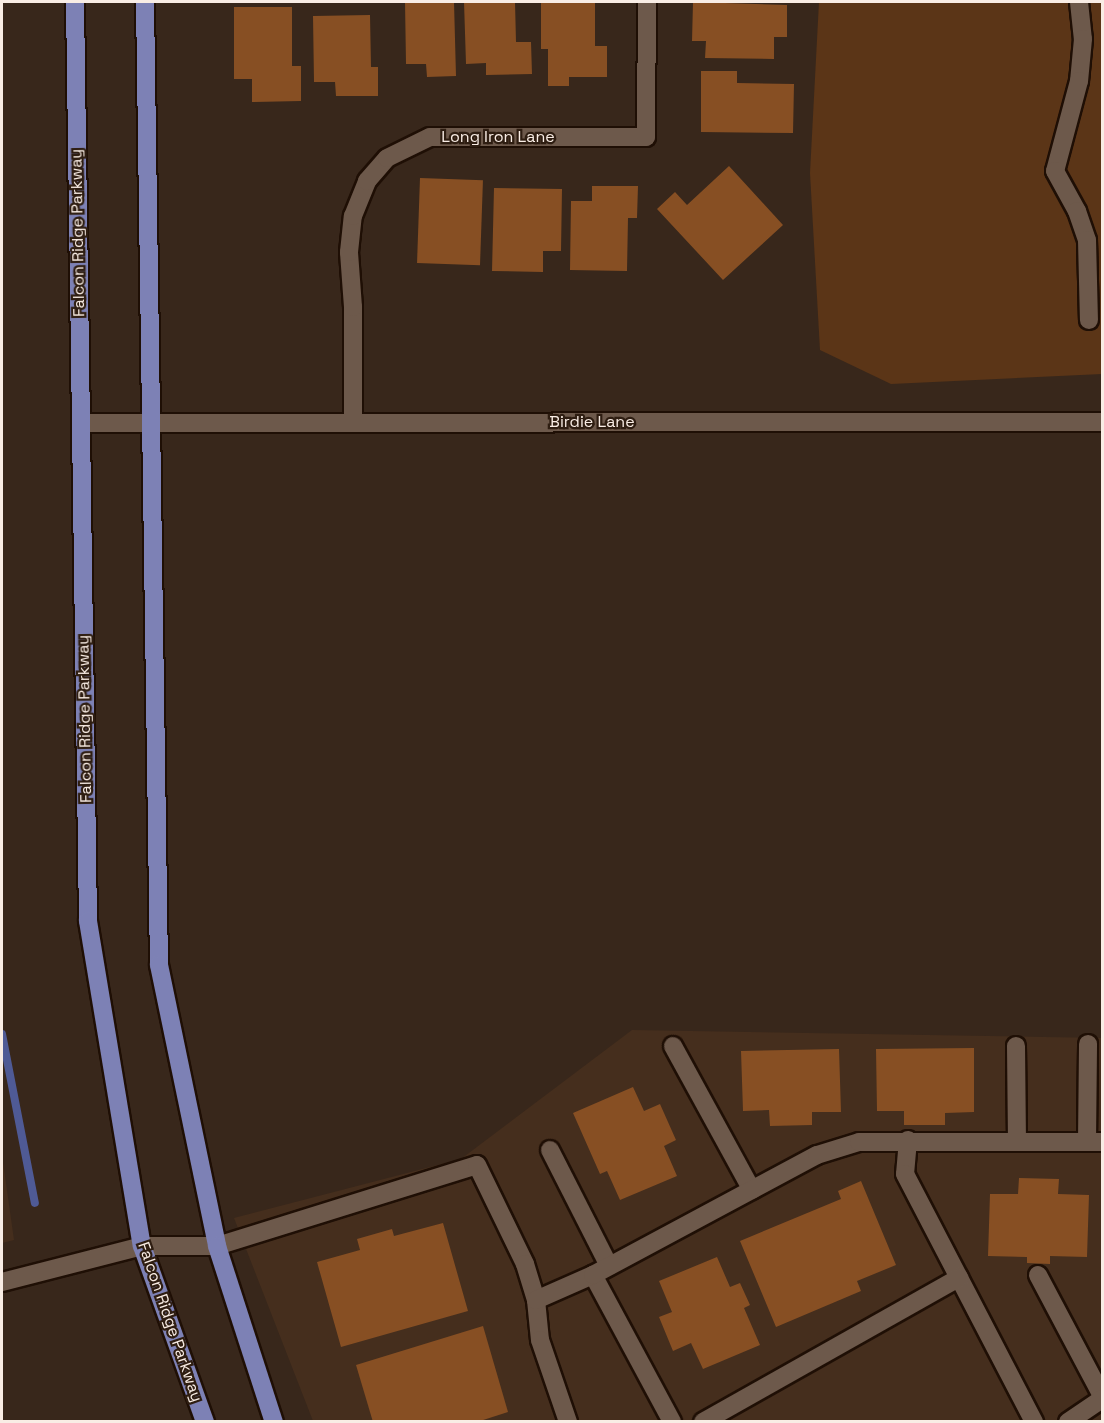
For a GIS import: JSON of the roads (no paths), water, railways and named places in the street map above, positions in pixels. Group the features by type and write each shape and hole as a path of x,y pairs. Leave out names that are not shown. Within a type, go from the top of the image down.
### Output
{"main road":[{"name":"Falcon Ridge Parkway","path":"75,2 88,921 142,1246 205,1422"},
{"path":"145,2 159,964 217,1246 274,1422"}],"street":[{"name":"Long Iron Lane","path":"353,422 353,307 349,252 353,216 367,181 387,158 430,137 646,137 647,2"},
{"path":"1079,2 1083,39 1079,81 1055,171 1077,211 1087,240 1089,320"},
{"name":"Birdie Lane","path":"81,423 1102,422"},
{"path":"536,1300 601,1270 817,1155 860,1142 908,1140 1095,1142 1088,1044"},
{"path":"673,1046 752,1190"},
{"path":"1016,1046 1017,1141"},
{"path":"908,1140 905,1174 1034,1422"},
{"path":"550,1150 601,1270 672,1422"},
{"path":"2,1282 142,1246 217,1246 477,1165 525,1264 536,1300 540,1340 568,1422"},
{"path":"1038,1275 1102,1397 1068,1422"},
{"path":"703,1422 959,1278"}],"waterway":[{"path":"2,1034 35,1203"}]}
